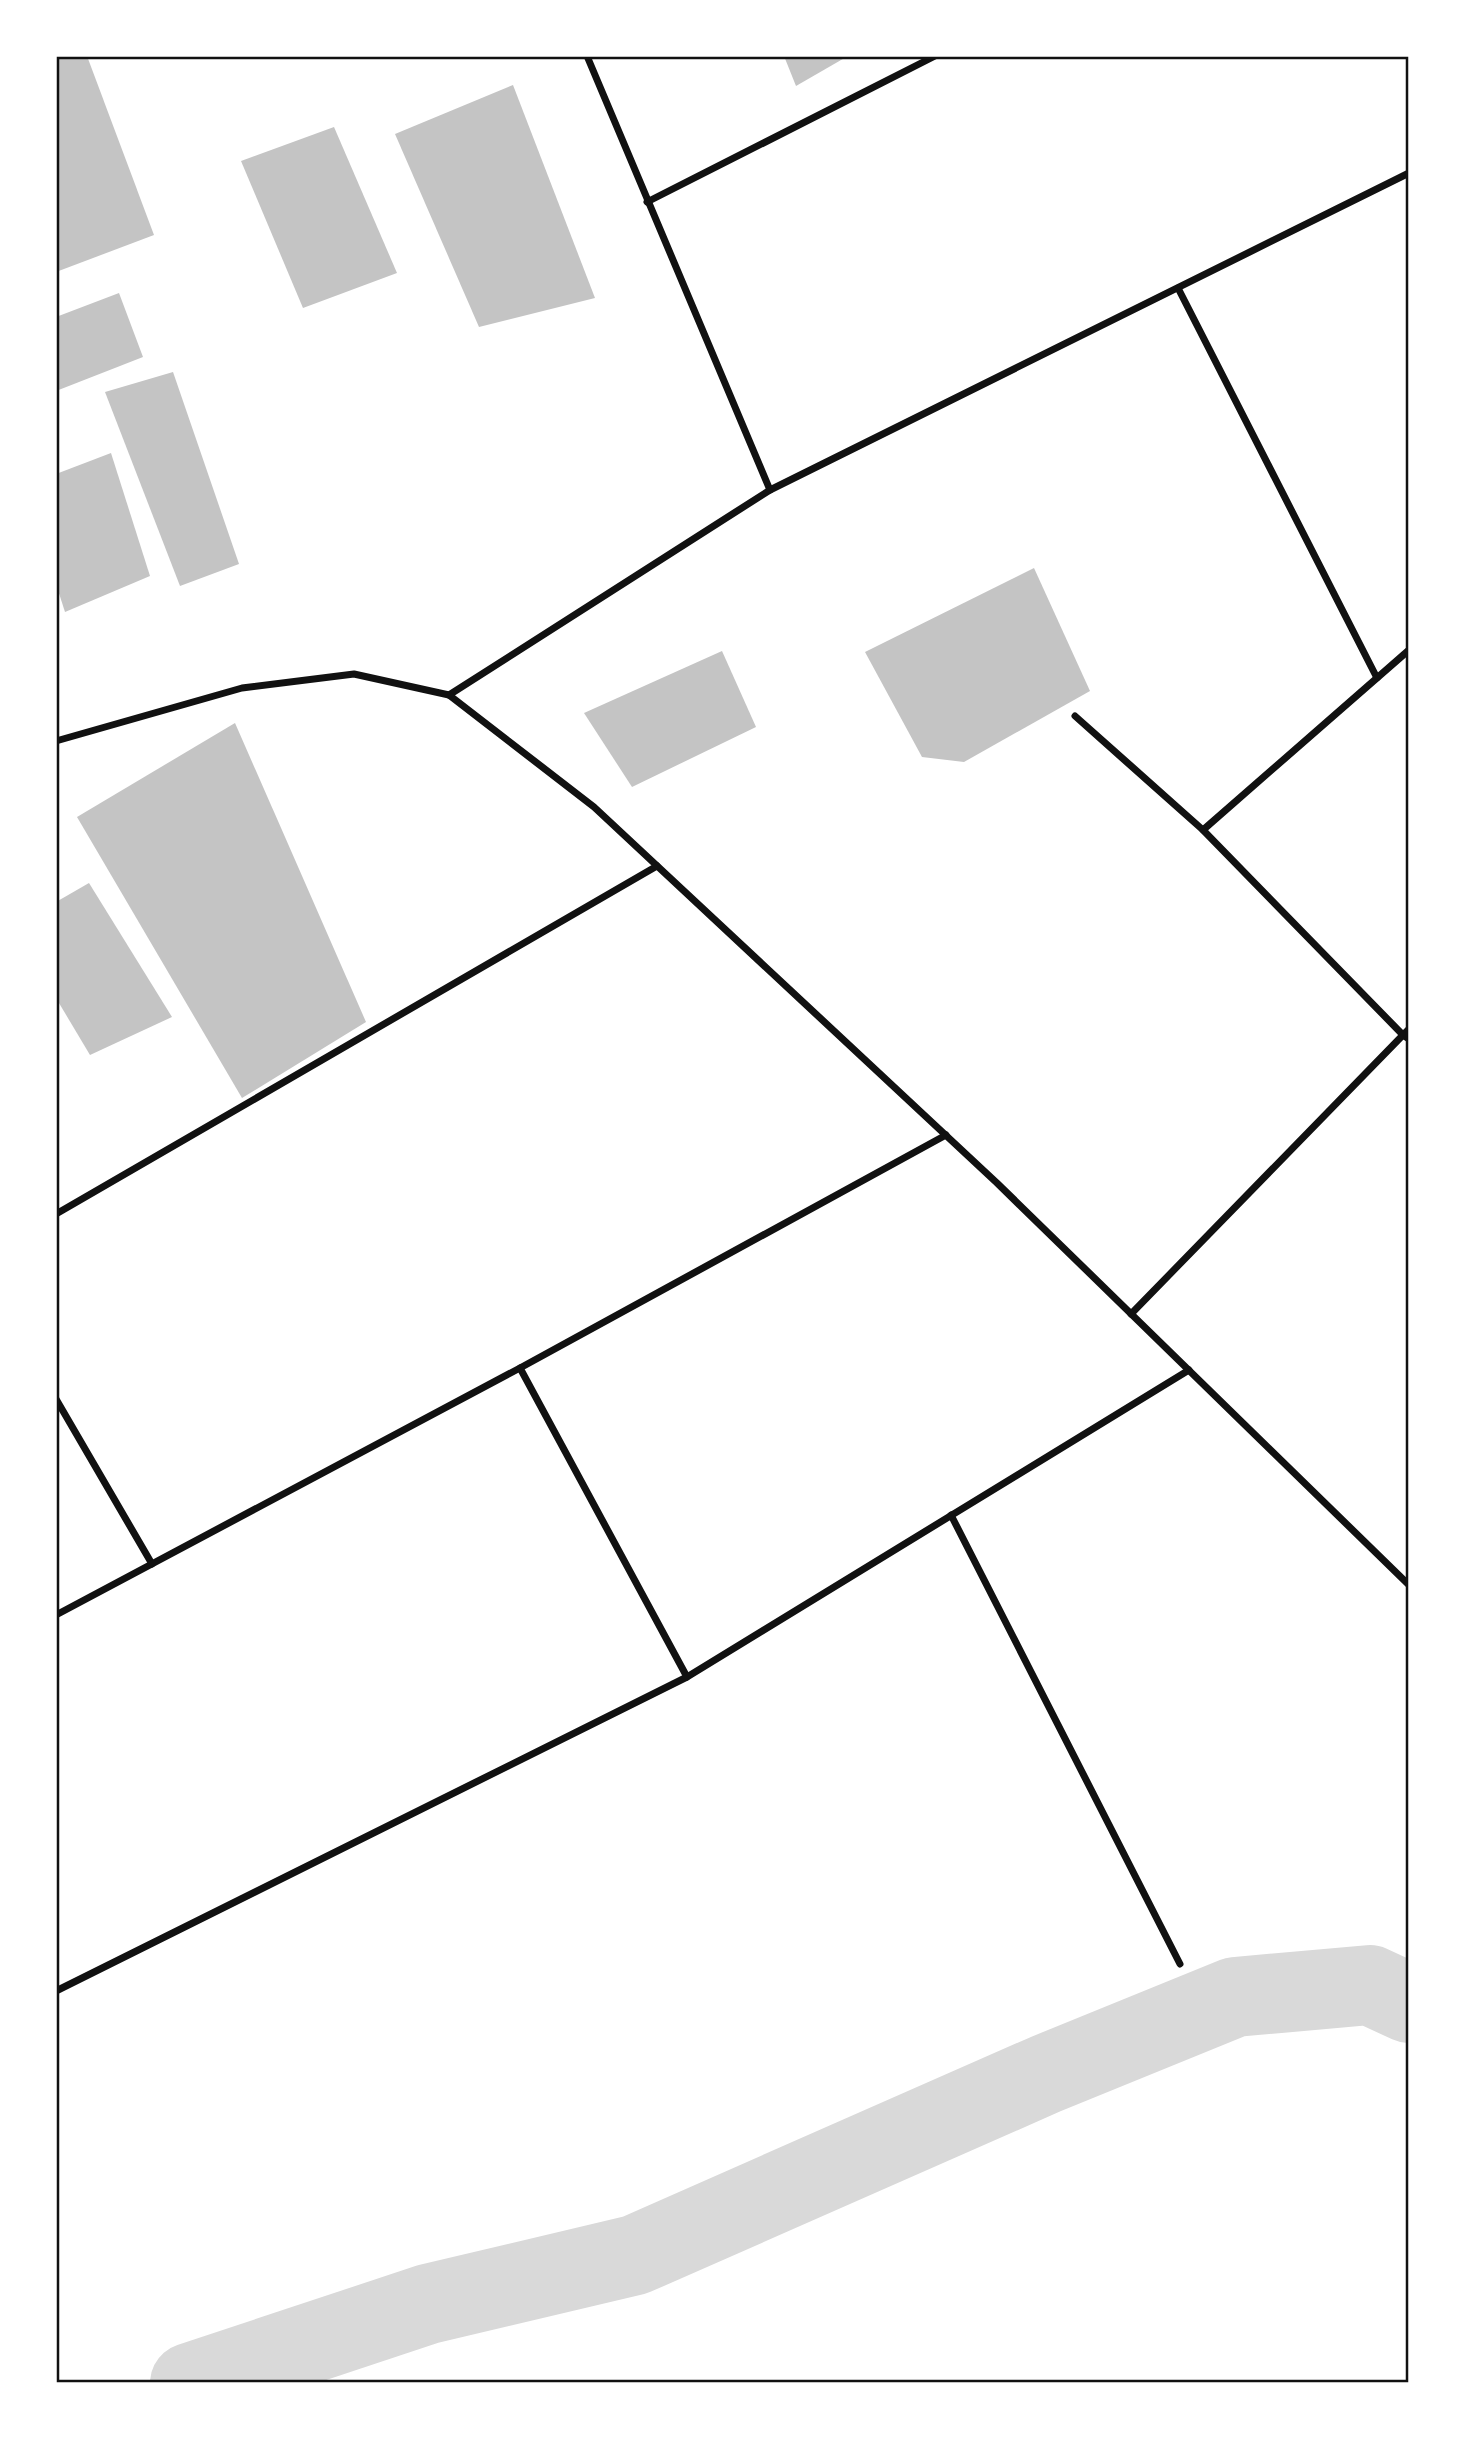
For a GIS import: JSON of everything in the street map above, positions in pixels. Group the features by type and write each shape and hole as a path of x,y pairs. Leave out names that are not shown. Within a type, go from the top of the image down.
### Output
{"street":[{"path":"587,56 770,490"},
{"path":"647,202 935,56"},
{"path":"449,695 770,490 1409,173"},
{"path":"1178,288 1377,678"},
{"path":"1203,830 1409,650"},
{"path":"56,741 242,688 354,674 449,695 594,807 946,1135 1409,1585"},
{"path":"1075,716 1203,830 1407,1034 1131,1314"},
{"path":"56,1214 657,866"},
{"path":"56,1615 520,1368 946,1135"},
{"path":"520,1368 687,1676"},
{"path":"56,1991 687,1676 1189,1370"},
{"path":"56,1399 152,1564"},
{"path":"951,1515 1180,1964"}],"building":[{"path":"56,56 87,56 154,235 56,272"},
{"path":"784,56 848,56 796,86"},
{"path":"513,85 595,298 479,327 395,134"},
{"path":"334,127 397,273 303,308 241,161"},
{"path":"119,293 143,357 56,391 56,317"},
{"path":"173,372 239,564 180,586 105,392"},
{"path":"111,453 150,576 65,612 56,584 56,474"},
{"path":"1034,568 1090,691 964,762 922,757 865,652"},
{"path":"722,651 756,727 632,787 584,713"},
{"path":"235,723 366,1022 242,1098 77,817"},
{"path":"89,883 172,1017 90,1055 56,998 56,902"}],"waterway":[{"path":"190,2383 428,2304 635,2255 1046,2074 1235,1997 1370,1985 1409,2003"}]}
